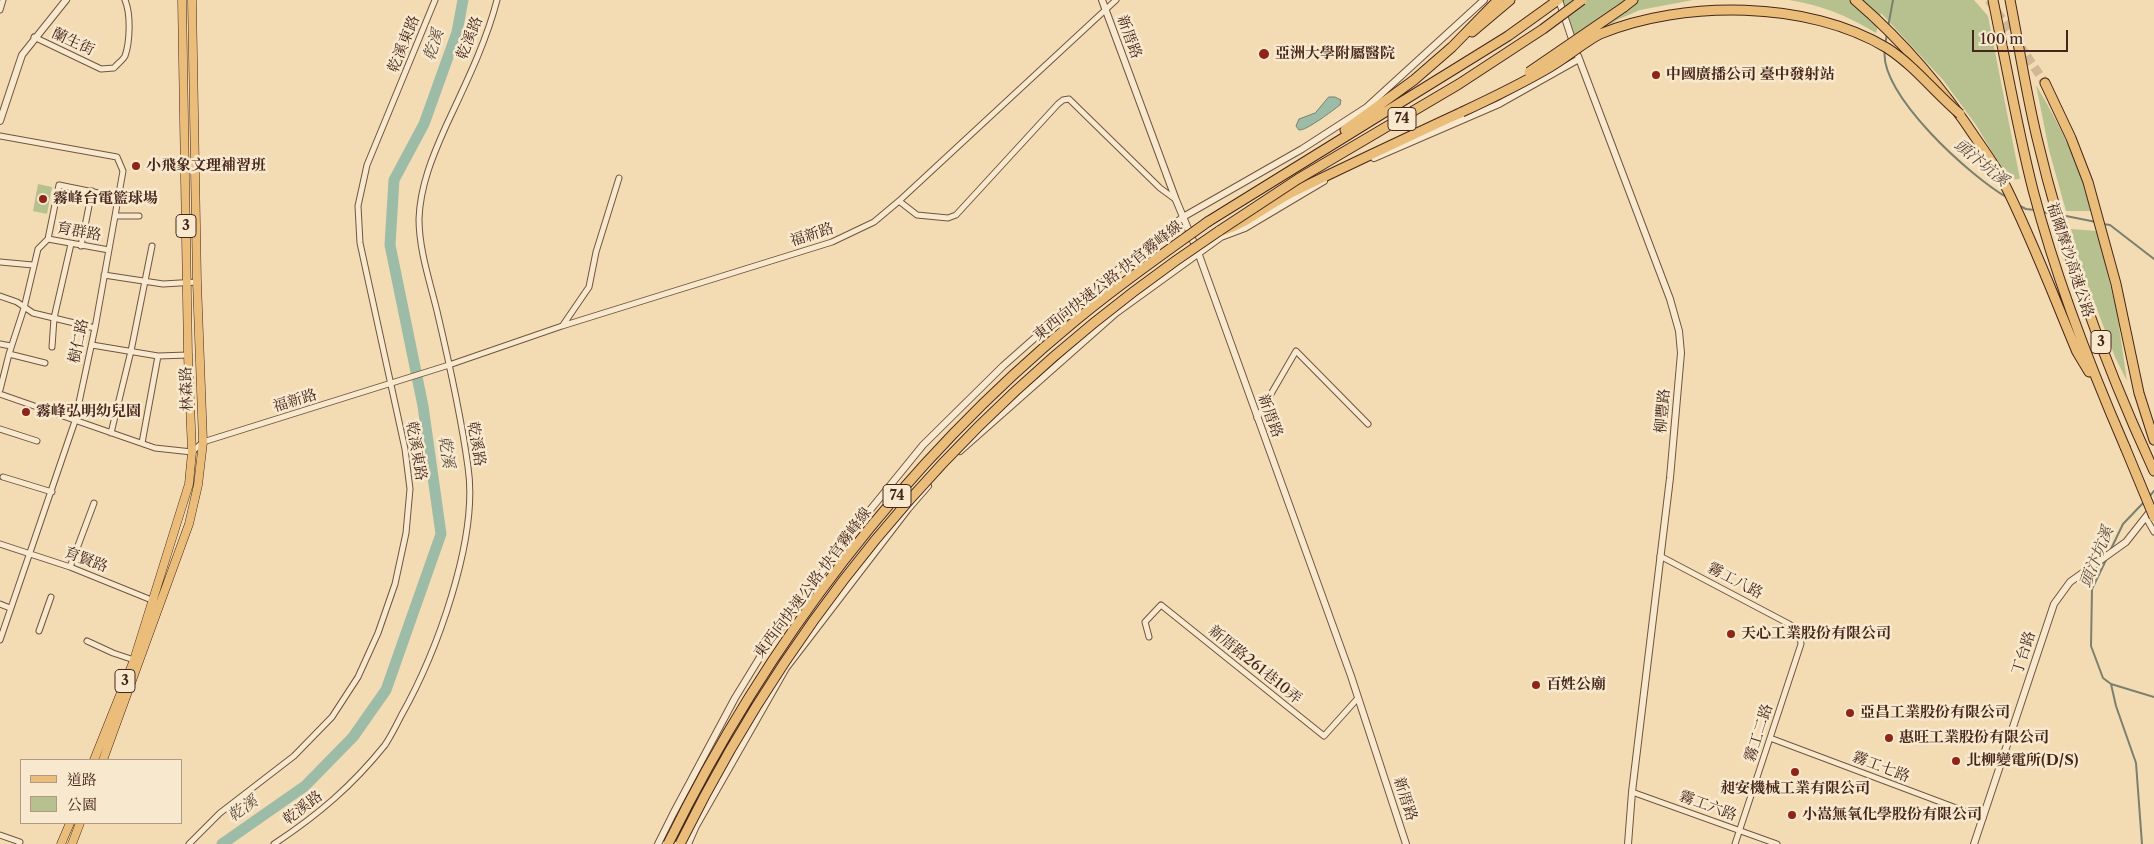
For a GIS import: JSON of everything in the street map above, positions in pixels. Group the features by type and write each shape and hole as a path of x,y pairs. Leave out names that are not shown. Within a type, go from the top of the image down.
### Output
{"highway":[{"path":"1209,220 1252,190 1313,152 1414,80 1452,47 1498,0"},
{"path":"1452,47 1486,22 1510,0"},
{"name":"74","path":"1209,220 1500,41 1558,0"},
{"name":"74","path":"1219,231 1298,179 1459,84 1582,0"},
{"path":"1462,112 1521,78 1633,0"},
{"path":"1855,0 1879,21 1924,67 1960,114 2003,181 2077,352 2100,390"},
{"name":"福爾摩沙高速公路","path":"1994,0 2034,190 2049,244 2100,390 2125,448 2150,518"},
{"name":"福爾摩沙高速公路","path":"2010,0 2037,138 2066,243 2082,295 2154,471"},
{"path":"1219,231 1237,226 1284,196 1497,96 1550,67 1601,34 1648,16 1683,9 1734,5 1774,8 1825,20 1858,33 1887,48 1960,114"},
{"path":"2045,83 2071,138 2095,206 2147,420 2154,440"},
{"name":"東西向快速公路 快官霧峰線","path":"668,844 722,742 770,663 829,580 895,497 974,412 1039,352 1102,299 1209,220"},
{"name":"東西向快速公路 快官霧峰線","path":"680,844 731,748 794,647 861,556 931,473 1009,396 1082,332 1140,286 1219,231"}],"main road":[{"name":"林森路","path":"94,759 134,660 151,599 184,504 189,484 192,452 186,282 182,0"},
{"name":"林森路","path":"103,759 189,524 198,485 203,442 197,282 192,0"},
{"path":"61,844 70,824"},
{"path":"72,844 80,824"}],"street":[{"path":"0,10 3,0"},
{"path":"0,121 20,59 34,37 66,0"},
{"name":"蘭生街","path":"34,37 102,68 114,68 124,58 127,41 128,7 125,0"},
{"name":"乾溪東路","path":"189,844 220,813 294,756 332,717 358,677 378,633 395,584 406,533 410,489 405,449 392,383 360,243 358,206 367,165 435,0"},
{"name":"乾溪路","path":"274,844 312,819 337,797 387,742 426,668 446,614 461,556 470,506 468,468 449,365 421,241 419,219 422,193 435,152 478,54 497,0"},
{"name":"新厝路","path":"1102,0 1176,200 1199,255 1358,698 1406,844"},
{"name":"福新路","path":"203,442 443,367 562,326 832,242 874,222 1116,0"},
{"path":"658,844 735,698 765,649 853,531 923,445 1002,366 1183,217 1302,149 1367,107 1484,0"},
{"name":"柳豐路","path":"1558,0 1670,299 1679,331 1681,352 1670,478 1632,792 1628,844"},
{"path":"688,844 696,826 786,668 908,509 956,455 1116,313 1222,237 1245,228 1334,175 1499,104 1579,58"},
{"path":"899,201 917,215 948,218 956,215 1058,104 1069,99 1160,188 1176,200"},
{"name":"樹仁路","path":"0,136 118,156 123,171 92,345 75,421 0,640"},
{"path":"562,326 589,287 596,252 619,178"},
{"path":"48,239 59,185 118,197"},
{"path":"81,246 92,191"},
{"path":"115,216 139,216"},
{"name":"育群路","path":"0,392 11,346 24,308 38,249 48,239 109,250"},
{"path":"52,347 54,318 71,244"},
{"path":"111,433 131,351 152,246"},
{"path":"0,262 33,265"},
{"path":"104,275 163,284 197,282"},
{"path":"0,296 17,302 33,313 95,328"},
{"path":"0,344 11,346"},
{"path":"92,345 158,356 188,355"},
{"path":"1257,418 1296,351 1368,424"},
{"path":"9,354 45,363"},
{"path":"142,443 158,356"},
{"path":"0,392 75,421 155,448 192,452 203,442"},
{"path":"0,429 37,441"},
{"path":"3,477 52,492"},
{"path":"70,567 94,503"},
{"name":"丁台路","path":"1974,844 2054,604 2070,582 2126,542 2150,518 2154,506"},
{"path":"2150,518 2154,532"},
{"name":"育賢路","path":"0,544 70,567 161,604"},
{"name":"霧工八路","path":"1660,556 1797,629"},
{"path":"39,631 51,597"},
{"path":"0,604 10,608"},
{"name":"新厝路261巷10弄","path":"1149,637 1145,622 1161,605 1324,736 1358,698"},
{"name":"霧工二路","path":"1735,844 1801,644 1797,629"},
{"path":"87,641 113,654 134,660"},
{"name":"霧工七路","path":"1770,738 1983,818"},
{"name":"霧工六路","path":"1632,792 1777,844"},
{"path":"0,835 20,842 19,844"}],"green space":[{"path":"1563,0 1693,0 1640,10 1619,19 1578,45"},
{"path":"1789,0 1974,0 1988,16 2020,179 2009,180 1976,125 1943,80 1881,13 1876,33 1834,12"},
{"path":"2036,85 2068,146 2081,178 2091,211 2066,211 2049,150"},
{"name":"霧峰台電籃球場","path":"38,184 52,187 47,214 33,211"},
{"path":"2071,229 2097,231 2117,313 2127,381 2115,357 2081,267"}],"shaded area":[{"path":"1329,97 1341,100 1340,105 1313,124 1299,130 1296,126 1299,119 1315,113"}],"waterway":[{"name":"乾溪","path":"222,844 305,786 353,737 386,690 441,534 423,406 390,245 394,180 424,124 457,32 463,0"},
{"name":"頭汴坑溪","path":"1888,27 1893,0"},
{"name":"頭汴坑溪","path":"1885,45 1887,34"},
{"name":"頭汴坑溪","path":"1885,49 1887,67 1896,88 1911,110 1951,154 1992,188 2008,198"},
{"name":"頭汴坑溪","path":"2018,205 2026,209 2035,210"},
{"name":"頭汴坑溪","path":"2042,212 2054,214"},
{"name":"頭汴坑溪","path":"2061,215 2096,222"},
{"name":"頭汴坑溪","path":"2103,224 2110,225 2154,259"},
{"name":"頭汴坑溪","path":"2149,497 2154,491"},
{"name":"頭汴坑溪","path":"2110,551 2123,524 2144,502"},
{"name":"頭汴坑溪","path":"2106,560 2092,589 2091,646 2103,678 2111,684 2154,697"},
{"path":"2111,684 2116,706 2136,763 2142,844"}],"tunnel":[{"path":"1989,0 2045,83"}],"place":[{"name":"亞洲大學附屬醫院","path":"1264,54"},
{"name":"中國廣播公司 臺中發射站","path":"1656,75"},
{"name":"小飛象文理補習班","path":"136,166"},
{"name":"霧峰台電籃球場","path":"43,199"},
{"name":"霧峰弘明幼兒園","path":"26,412"},
{"name":"天心工業股份有限公司","path":"1731,634"},
{"name":"百姓公廟","path":"1536,685"},
{"name":"亞昌工業股份有限公司","path":"1850,713"},
{"name":"惠旺工業股份有限公司","path":"1889,738"},
{"name":"北柳變電所(D/S)","path":"1956,761"},
{"name":"昶安機械工業有限公司","path":"1795,772"},
{"name":"小嵩無氧化學股份有限公司","path":"1792,815"}]}
